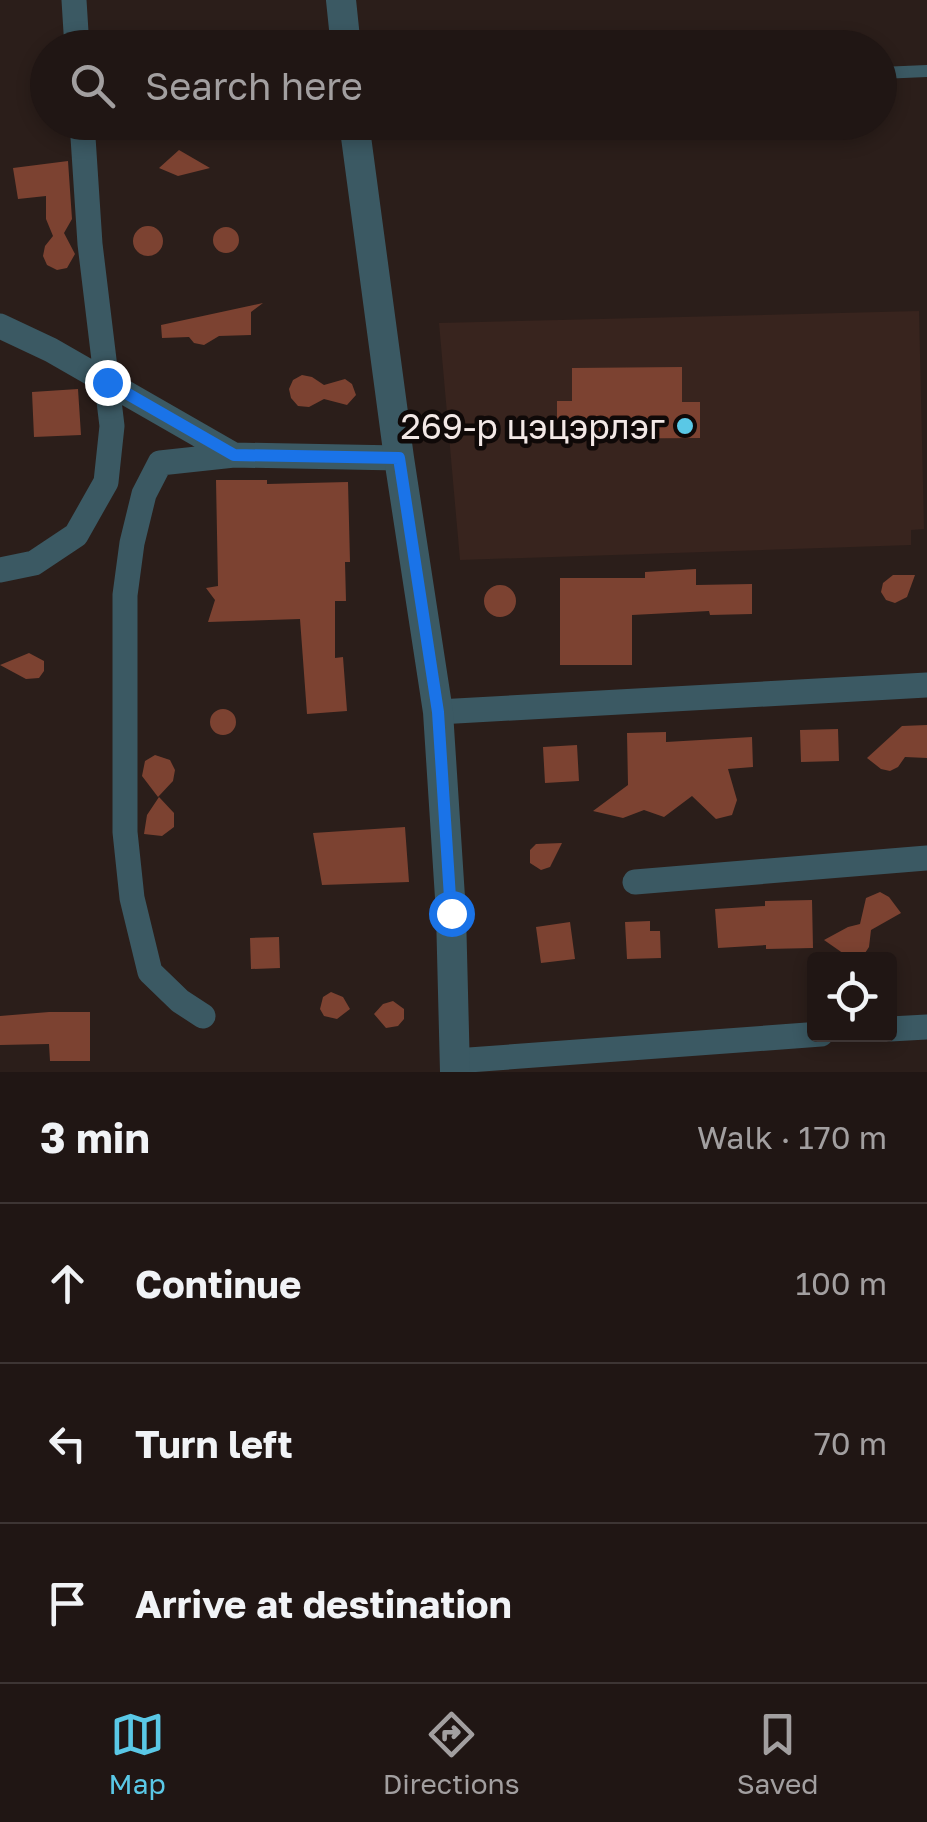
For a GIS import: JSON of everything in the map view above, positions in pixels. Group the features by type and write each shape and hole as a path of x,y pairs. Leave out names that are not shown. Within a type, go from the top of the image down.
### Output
{"street":[{"path":"74,0 76,30"},
{"path":"341,0 344,30"},
{"path":"0,570 34,563 76,535 106,482 112,426 90,244 83,140"},
{"path":"356,140 438,712 451,913 455,1067 807,1035"},
{"path":"0,326 234,455"},
{"path":"203,1016 180,1001 150,972 132,898 125,832 126,594 132,543 144,494 160,463 234,455 399,458"},
{"path":"438,712 927,686"},
{"path":"635,882 927,858"},
{"path":"897,1029 927,1027"}],"lane":[{"path":"897,73 927,71"}],"shaded area":[{"name":"269-р цэцэрлэг","path":"919,311 924,529 911,530 911,545 460,560 439,323"}],"building":[{"path":"179,150 210,168 178,176 159,168"},
{"path":"68,161 72,219 64,233 75,254 67,268 57,270 47,265 43,256 53,236 46,219 46,196 18,199 13,168"},
{"path":"148,226 159,230 163,241 159,252 148,256 137,252 133,241 137,230"},
{"path":"226,227 235,231 239,240 235,249 226,253 217,249 213,240 217,231"},
{"path":"263,303 251,312 251,335 219,336 204,345 189,337 162,338 161,325"},
{"path":"682,367 682,402 700,402 700,438 557,439 557,401 572,401 572,368"},
{"path":"302,375 324,385 345,379 356,395 347,405 324,399 309,407 298,406 289,389 293,380"},
{"path":"78,389 81,435 34,437 32,392"},
{"path":"216,480 267,480 267,484 348,482 350,562 345,562 346,601 335,601 335,658 343,657 347,711 307,714 300,619 208,622 215,600 206,588 218,586"},
{"path":"696,569 696,585 752,584 752,614 710,615 709,611 632,615 632,665 560,665 560,578 645,578 645,572"},
{"path":"893,575 915,575 907,597 895,603 886,600 881,592 883,583"},
{"path":"500,585 511,590 516,601 511,612 500,617 489,612 484,601 489,590"},
{"path":"29,653 44,661 39,678 26,679 0,665"},
{"path":"223,709 232,713 236,722 232,731 223,735 214,731 210,722 214,713"},
{"path":"927,725 927,758 905,757 890,771 867,758 902,726"},
{"path":"838,729 839,761 801,762 800,730"},
{"path":"666,732 666,742 752,737 753,767 728,769 737,800 732,815 716,819 692,796 664,817 644,810 623,818 593,811 628,785 627,733"},
{"path":"577,745 579,781 545,783 543,747"},
{"path":"155,755 170,760 175,770 173,781 158,797 142,776 145,761"},
{"path":"159,797 174,813 174,827 162,836 144,834 147,815"},
{"path":"405,827 409,882 322,885 313,833"},
{"path":"562,843 550,867 541,870 530,863 530,850 536,844"},
{"path":"880,892 901,913 871,930 866,952 841,952 824,940 860,924 866,898"},
{"path":"812,900 813,948 718,948 715,909 765,906 765,901"},
{"path":"650,921 650,931 660,931 661,958 627,959 625,922"},
{"path":"570,922 575,959 541,963 536,927"},
{"path":"279,937 280,968 251,969 250,938"},
{"path":"331,992 343,997 350,1009 337,1019 324,1016 320,1009 323,997"},
{"path":"393,1001 404,1009 404,1019 398,1026 386,1028 374,1014 383,1004"},
{"path":"90,1012 90,1061 50,1061 49,1044 0,1045 0,1016"}],"place":[{"name":"269-р цэцэрлэг","path":"685,426"}],"route":[{"path":"107,382 234,455 399,458 438,712 451,913"}]}
